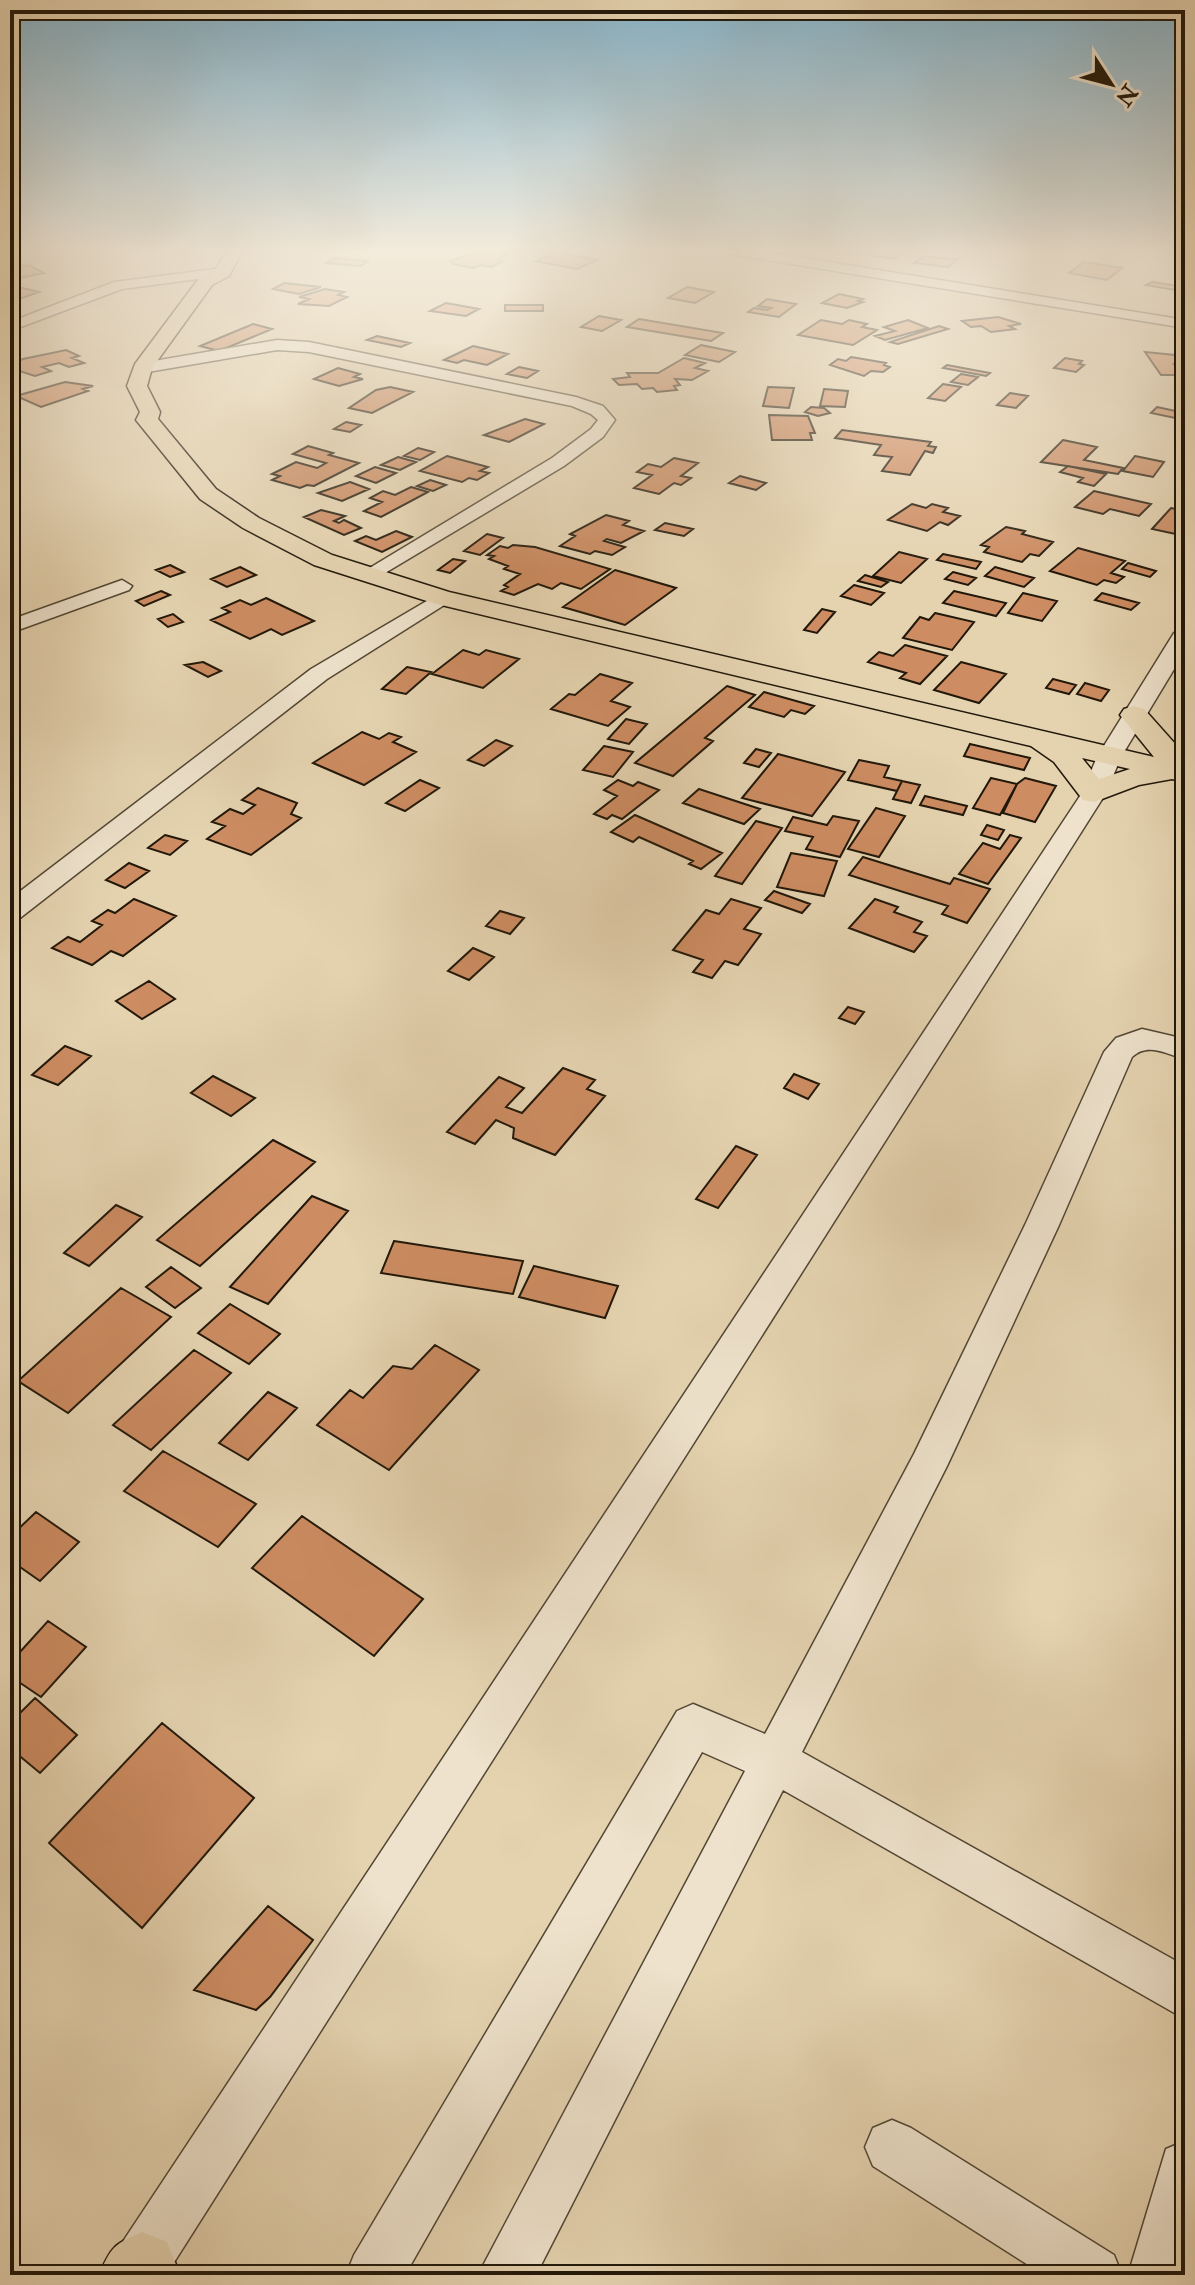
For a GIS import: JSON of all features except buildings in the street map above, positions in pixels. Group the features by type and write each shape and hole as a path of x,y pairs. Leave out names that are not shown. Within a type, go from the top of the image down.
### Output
{"main road":[{"path":"151,356 142,368 137,386 150,412 147,420 179,455 208,494 279,539 323,560 442,598 1042,742 1184,773"},
{"path":"1134,715 1184,773"},
{"path":"1042,742 1065,756 1094,793 1117,781 1142,774 1184,773"}],"street":[{"path":"142,368 215,356"},
{"path":"351,356 576,402 597,410 607,420 597,433 558,462 370,576"},
{"path":"10,627 122,586"},
{"path":"10,912 319,674 442,598"},
{"path":"139,2272 1094,793 1109,757 1185,633"},
{"path":"506,2275 928,1466 1042,1225 1119,1052 1129,1041 1145,1037 1185,1049"},
{"path":"374,2275 693,1726 775,1761 1185,1994"},
{"path":"892,2147 1094,2275"},
{"path":"1156,2275 1185,2168"}]}
